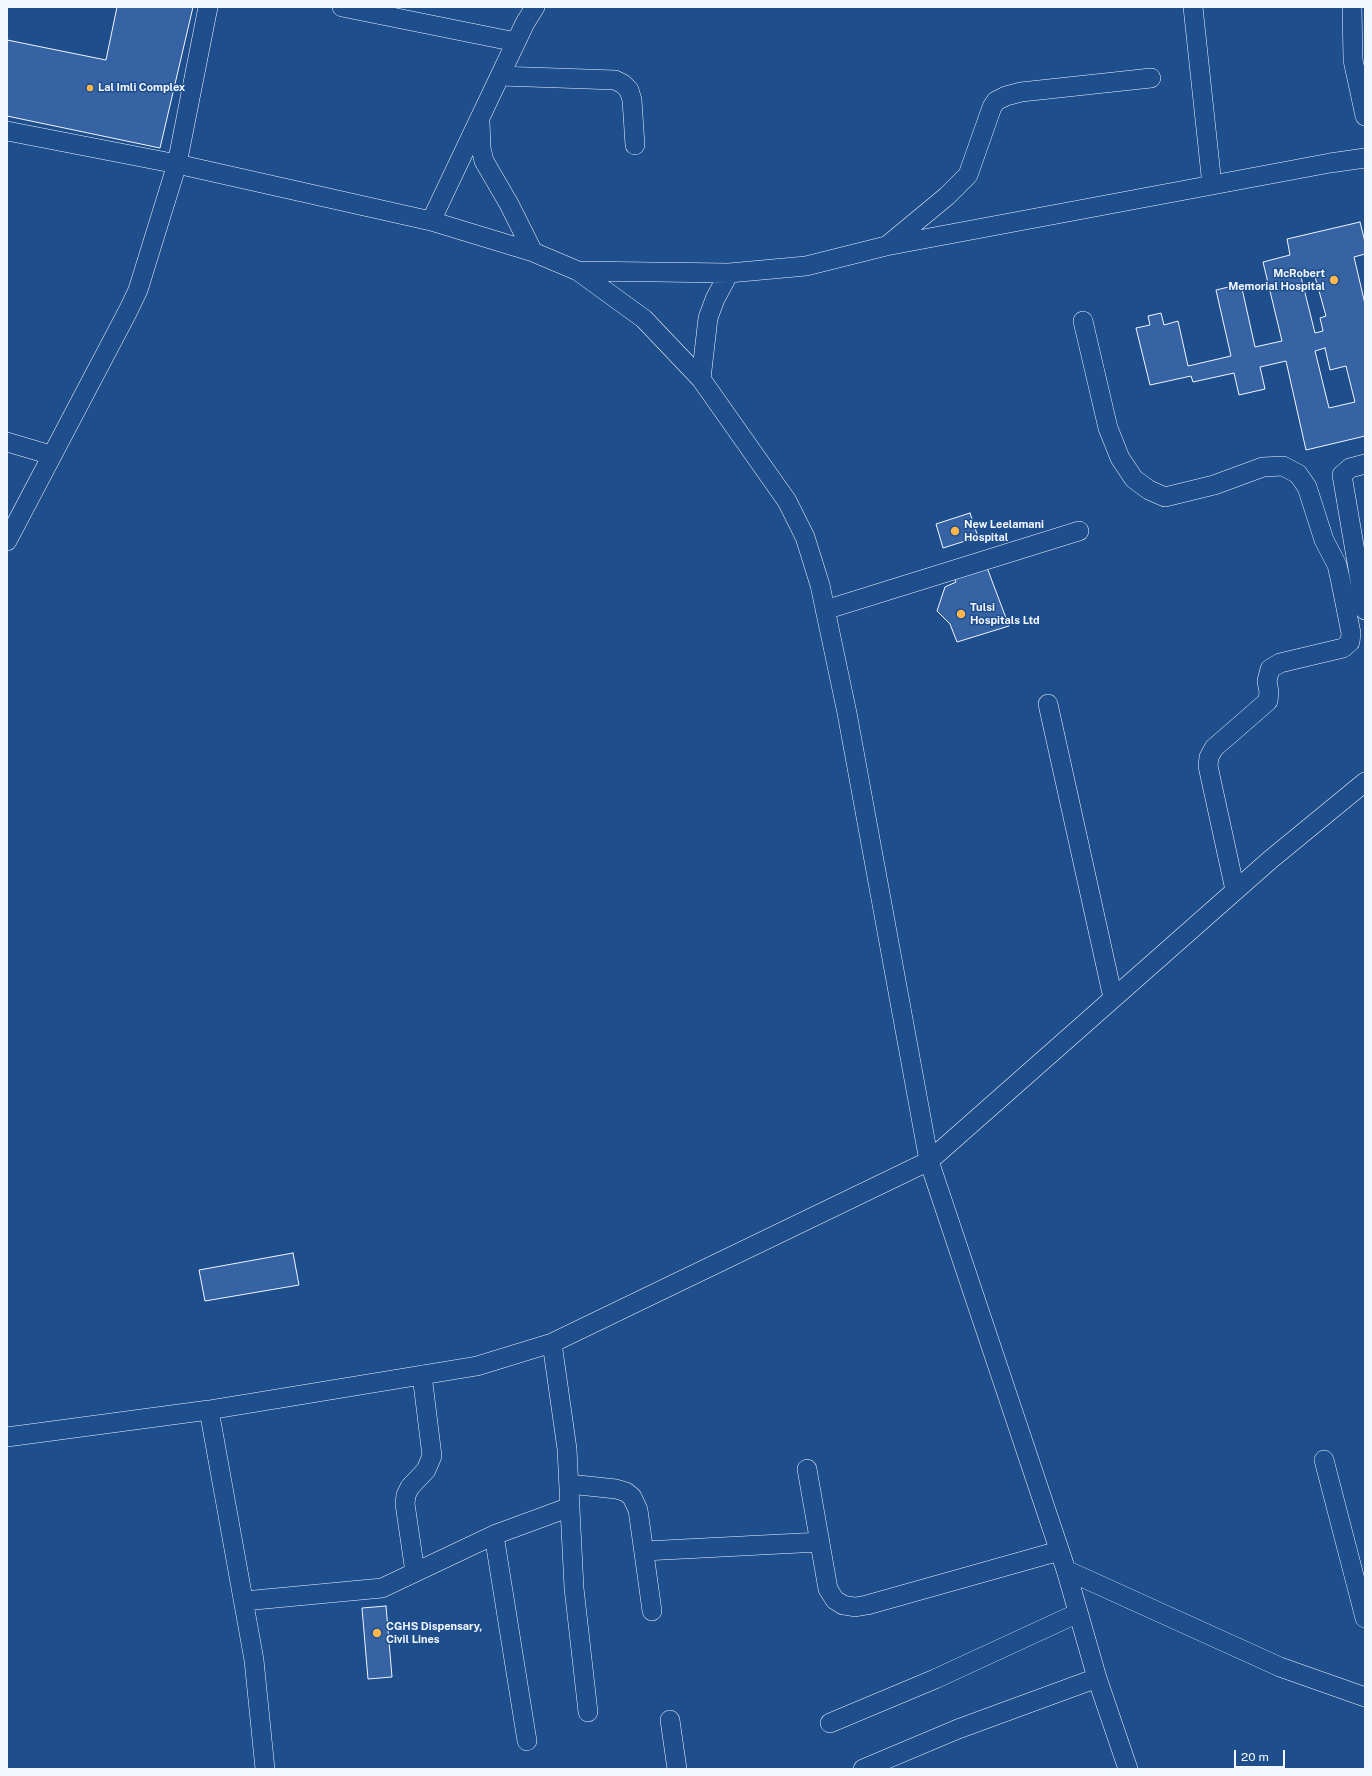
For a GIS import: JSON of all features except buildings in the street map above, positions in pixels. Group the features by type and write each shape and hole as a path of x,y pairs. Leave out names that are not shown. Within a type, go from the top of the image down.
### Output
{"street":[{"path":"7,541 138,290 177,164 208,7"},
{"path":"342,7 516,42"},
{"path":"431,221 525,23 535,7"},
{"path":"1193,7 1212,185"},
{"path":"1352,7 1353,60 1365,116"},
{"path":"500,76 615,80 624,84 629,90 632,100 635,145"},
{"path":"886,246 948,196 968,175 992,107 996,101 1006,96 1021,92 1151,78"},
{"path":"480,118 481,148 484,161 509,204 533,252"},
{"path":"7,132 177,164 431,221 533,252 578,270 644,319 701,378 787,500 805,537 825,610 847,714 929,1161 1066,1570 1097,1678 1128,1769"},
{"path":"578,270 729,273 806,266 886,246 1330,163 1365,158"},
{"path":"701,378 708,318 715,299 729,273"},
{"path":"1083,320 1108,428 1120,458 1134,479 1149,490 1165,497 1214,485 1263,467 1283,466 1298,474 1307,487 1324,540 1337,565 1351,633 1350,642 1343,648 1280,663 1270,669 1267,681 1269,692 1268,701 1214,748 1209,757 1208,766 1235,890"},
{"path":"7,442 51,455"},
{"path":"1365,464 1350,468 1342,475 1365,610"},
{"path":"825,610 1079,532"},
{"path":"1048,704 1113,998"},
{"path":"7,1437 209,1410 477,1366 552,1343 929,1161 1235,890 1365,782"},
{"path":"552,1343 567,1449 574,1588 588,1712"},
{"path":"415,1572 405,1504 406,1495 410,1488 426,1470 432,1456 422,1375"},
{"path":"209,1410 254,1660 265,1769"},
{"path":"1324,1460 1365,1618"},
{"path":"807,1469 828,1589 835,1600 844,1605 855,1607 866,1605 1059,1551"},
{"path":"569,1484 616,1489 626,1492 632,1497 638,1510 652,1611"},
{"path":"244,1601 382,1588 494,1536 570,1507"},
{"path":"494,1536 527,1741"},
{"path":"644,1551 820,1542"},
{"path":"1066,1570 1280,1667 1365,1697"},
{"path":"830,1723 935,1679 1078,1613"},
{"path":"863,1769 958,1729 1097,1678"},
{"path":"670,1720 677,1769"}],"place":[{"name":"Lal Imli Complex","path":"90,88"},
{"name":"McRobert Memorial Hospital","path":"1334,280"},
{"name":"New Leelamani Hospital","path":"955,531"},
{"name":"Tulsi Hospitals Ltd","path":"961,614"},
{"name":"CGHS Dispensary, Civil Lines","path":"377,1633"}]}
